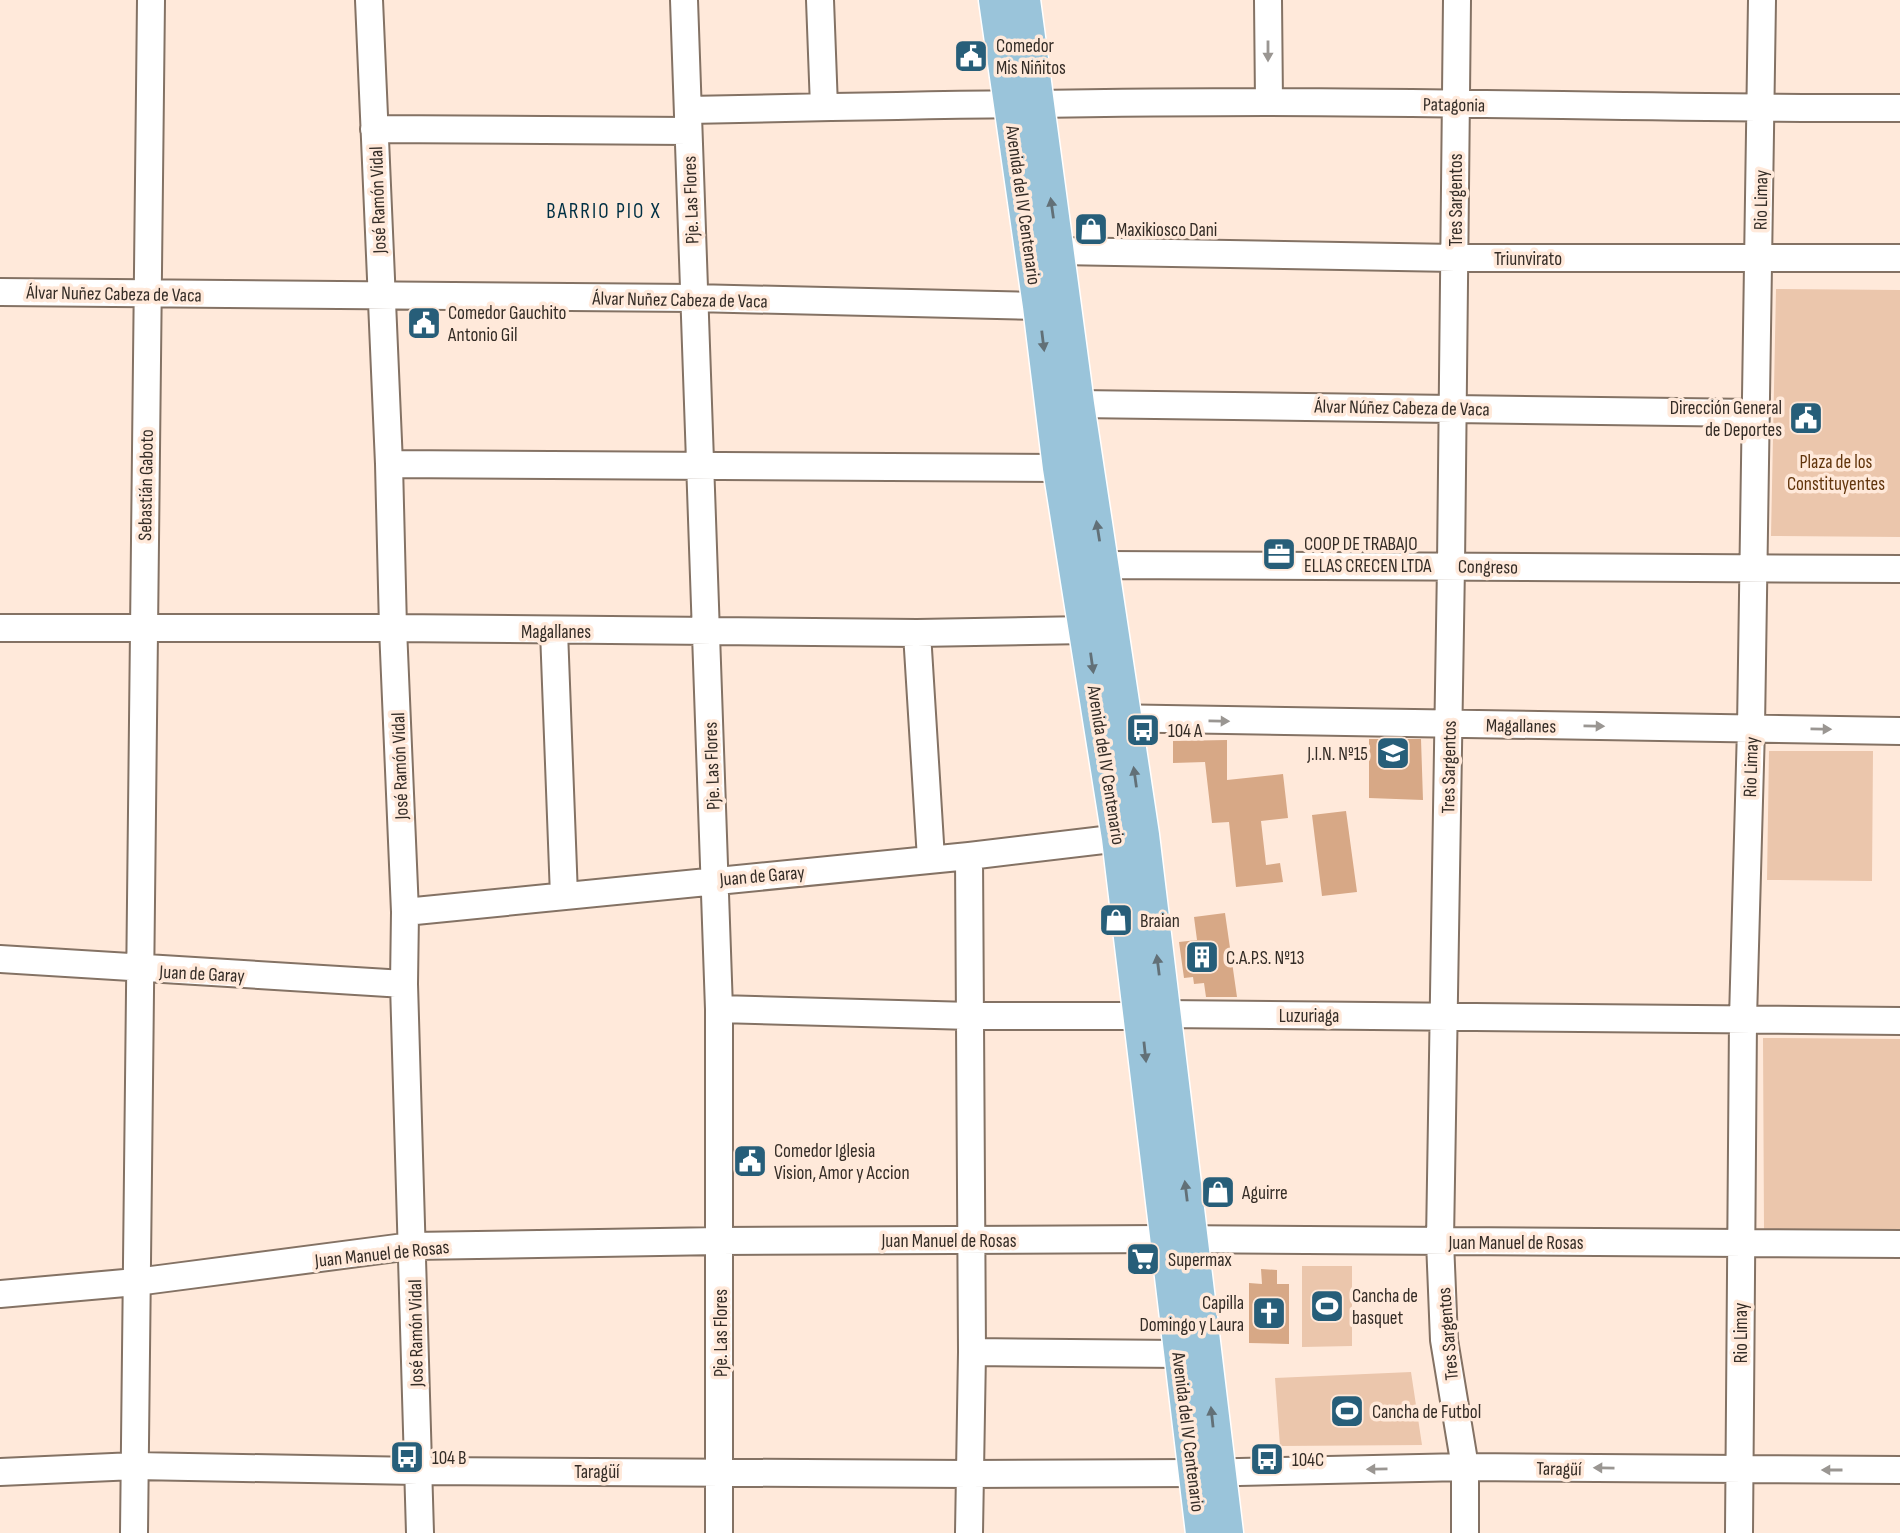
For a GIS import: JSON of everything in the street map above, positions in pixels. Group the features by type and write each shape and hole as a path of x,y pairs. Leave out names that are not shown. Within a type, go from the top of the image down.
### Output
{"main road":[{"name":"Avenida del IV Centenario","path":"995,0 1023,104 1065,408 1131,836 1207,1472 1202,1533"},
{"name":"Avenida del IV Centenario","path":"1023,104 1024,0"},
{"name":"Avenida del IV Centenario","path":"1065,408 1059,468 1090,568"},
{"name":"Avenida del IV Centenario","path":"1179,1239 1180,1354 1207,1472 1227,1533"}],"street":[{"name":"Sebastián Gaboto","path":"134,1533 151,0"},
{"name":"José Ramón Vidal","path":"369,0 405,912 404,985 420,1533"},
{"name":"Pje. Las Flores","path":"684,0 719,1009 719,1533"},
{"path":"820,0 824,107"},
{"path":"1268,0 1269,102"},
{"name":"Tres Sargentos","path":"1457,0 1440,1241 1444,1340 1465,1467 1465,1533"},
{"name":"Rio Limay","path":"1739,1533 1740,1243 1762,0"},
{"name":"Patagonia","path":"374,129 688,121 824,107 1023,104 1269,102 1761,109 1900,108"},
{"name":"Triunvirato","path":"1044,254 1900,258"},
{"name":"Álvar Nuñez Cabeza de Vaca","path":"0,292 1051,300"},
{"name":"Álvar Núñez Cabeza de Vaca","path":"1065,408 1453,407 1755,413"},
{"path":"389,464 1059,468"},
{"name":"Congreso","path":"1090,568 1451,565 1900,569"},
{"name":"Magallanes","path":"0,628 393,628 917,633 1100,628"},
{"path":"554,631 564,896"},
{"path":"917,633 931,859"},
{"name":"Magallanes","path":"1113,719 1900,731"},
{"name":"Juan de Garay","path":"405,912 969,856 1131,836"},
{"path":"969,856 972,1352 969,1533"},
{"name":"Juan de Garay","path":"0,959 404,985"},
{"name":"Luzuriaga","path":"719,1009 971,1016 1443,1015 1900,1021"},
{"name":"Juan Manuel de Rosas","path":"0,1294 136,1282 412,1246 720,1241 1179,1239 1900,1244"},
{"path":"972,1352 1180,1354"},
{"name":"Taragüí","path":"0,1472 135,1466 418,1471 969,1474 1465,1467 1900,1470"}],"green space":[{"name":"Plaza de los Constituyentes","path":"1776,289 1900,290 1900,537 1771,536"},
{"path":"1769,751 1873,751 1872,881 1767,880"},
{"path":"1763,1038 1900,1039 1900,1231 1764,1230"},
{"name":"Cancha de basquet","path":"1302,1266 1352,1266 1352,1346 1302,1347"},
{"name":"Cancha de Futbol","path":"1411,1372 1422,1445 1280,1446 1275,1378"}],"building":[{"name":"J.I.N. Nº15","path":"1369,739 1421,739 1423,800 1369,798"},
{"path":"1227,740 1227,780 1283,774 1288,818 1261,821 1266,865 1280,863 1283,882 1236,887 1229,822 1212,823 1205,762 1173,763 1173,741"},
{"path":"1346,811 1357,892 1322,896 1312,815"},
{"name":"C.A.P.S. Nº13","path":"1225,913 1237,997 1206,997 1204,983 1194,984 1193,977 1184,978 1179,942 1197,940 1194,917"},
{"name":"Capilla Domingo y Laura","path":"1261,1269 1277,1270 1277,1284 1289,1284 1289,1344 1249,1343 1249,1283 1262,1284"}],"place":[{"name":"Comedor Mis Niñitos","path":"971,56"},
{"name":"Maxikiosco Dani","path":"1091,229"},
{"name":"Comedor Gauchito Antonio Gil","path":"424,323"},
{"name":"Dirección General de Deportes","path":"1806,418"},
{"name":"COOP DE TRABAJO ELLAS CRECEN LTDA","path":"1279,554"},
{"name":"104 A","path":"1143,730"},
{"name":"J.I.N. Nº15","path":"1393,753"},
{"name":"Braian","path":"1116,920"},
{"name":"C.A.P.S. Nº13","path":"1202,957"},
{"name":"Comedor Iglesia Vision, Amor y Accion","path":"750,1161"},
{"name":"Aguirre","path":"1218,1192"},
{"name":"Supermax","path":"1143,1259"},
{"name":"Cancha de basquet","path":"1327,1306"},
{"name":"Capilla Domingo y Laura","path":"1269,1313"},
{"name":"Cancha de Futbol","path":"1347,1411"},
{"name":"104 B","path":"407,1457"},
{"name":"104C","path":"1267,1459"}],"district":[{"name":"BARRIO PIO X","path":"604,211"}]}
